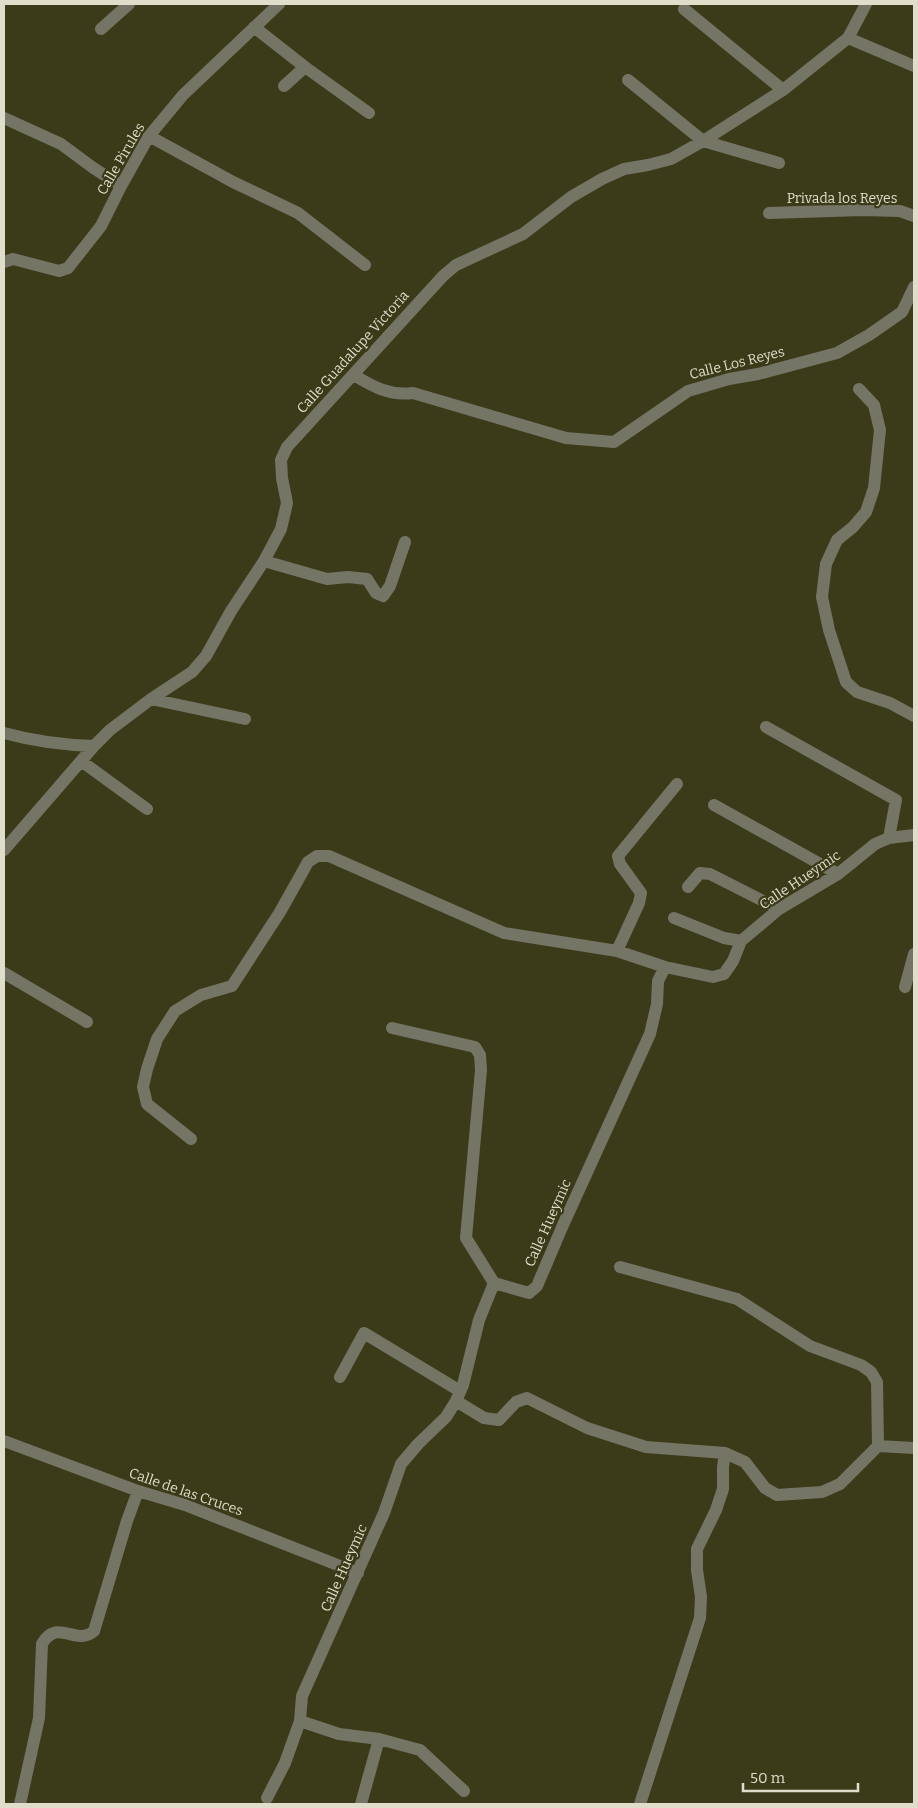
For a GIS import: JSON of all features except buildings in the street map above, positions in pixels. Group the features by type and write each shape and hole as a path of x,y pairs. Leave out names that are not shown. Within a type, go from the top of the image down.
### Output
{"street":[{"path":"101,29 129,4"},
{"name":"Calle Pirules","path":"4,262 14,259 59,272 68,268 101,226 149,136 183,96 279,4"},
{"name":"Calle Guadalupe Victoria","path":"4,850 110,730 151,699 192,672 206,656 231,611 264,561 281,529 287,503 281,460 287,447 443,276 456,266 523,234 571,197 602,179 624,169 671,159 783,90 848,38 866,4"},
{"path":"684,10 783,90"},
{"path":"254,27 368,113"},
{"path":"848,38 914,66"},
{"path":"284,86 305,67"},
{"path":"628,80 703,140 779,163"},
{"path":"4,118 61,144 121,186"},
{"path":"149,136 233,182 298,213 365,265"},
{"name":"Privada los Reyes","path":"769,213 862,210 900,212 914,216"},
{"name":"Calle Los Reyes","path":"354,375 377,389 401,395 413,393 566,438 614,442 688,391 728,379 758,374 837,353 869,335 902,312 914,286"},
{"path":"859,389 874,405 880,430 874,488 866,512 853,527 837,540 826,564 822,597 829,630 846,682 857,692 890,703 914,716"},
{"path":"264,561 326,579 348,577 367,579 376,593 383,596 390,586 405,542"},
{"path":"151,699 245,719"},
{"path":"766,727 896,800 889,838"},
{"path":"4,733 25,739 94,746"},
{"path":"81,761 147,809"},
{"path":"617,951 640,903 641,893 620,864 618,856 677,784"},
{"path":"714,805 838,874"},
{"name":"Calle Hueymic","path":"267,1798 285,1763 300,1721 302,1696 384,1513 401,1464 418,1444 446,1417 458,1396 479,1320 494,1283 529,1293 538,1286 563,1225 650,1034 657,1004 658,981 665,967 713,977 724,974 733,961 742,941 779,909 838,874 875,844 889,838 914,835"},
{"path":"192,1139 147,1104 143,1087 157,1039 175,1011 201,995 232,986 280,912 308,862 317,856 328,856 504,933 617,951 665,967"},
{"path":"688,886 700,873 710,874 779,909"},
{"path":"674,918 724,938 742,941"},
{"path":"905,987 914,954"},
{"path":"4,973 87,1022"},
{"path":"392,1028 475,1047 480,1054 481,1070 466,1238 494,1283"},
{"path":"340,1377 364,1333 458,1396 484,1418 499,1420 516,1402 526,1398 587,1428 646,1447 725,1453 745,1462 765,1488 777,1496 822,1492 840,1484 878,1446 877,1382 871,1372 861,1365 810,1346 737,1299 620,1267"},
{"name":"Calle de las Cruces","path":"4,1441 138,1492 185,1505 358,1573"},
{"path":"878,1446 914,1448"},
{"path":"640,1804 700,1618 701,1597 697,1570 697,1549 716,1510 722,1489 725,1453"},
{"path":"20,1804 39,1718 42,1644 46,1637 53,1633 65,1632 81,1637 89,1636 94,1631 127,1521 138,1492"},
{"path":"300,1721 340,1734 379,1739 420,1750 464,1791"},
{"path":"360,1804 379,1739"}]}
